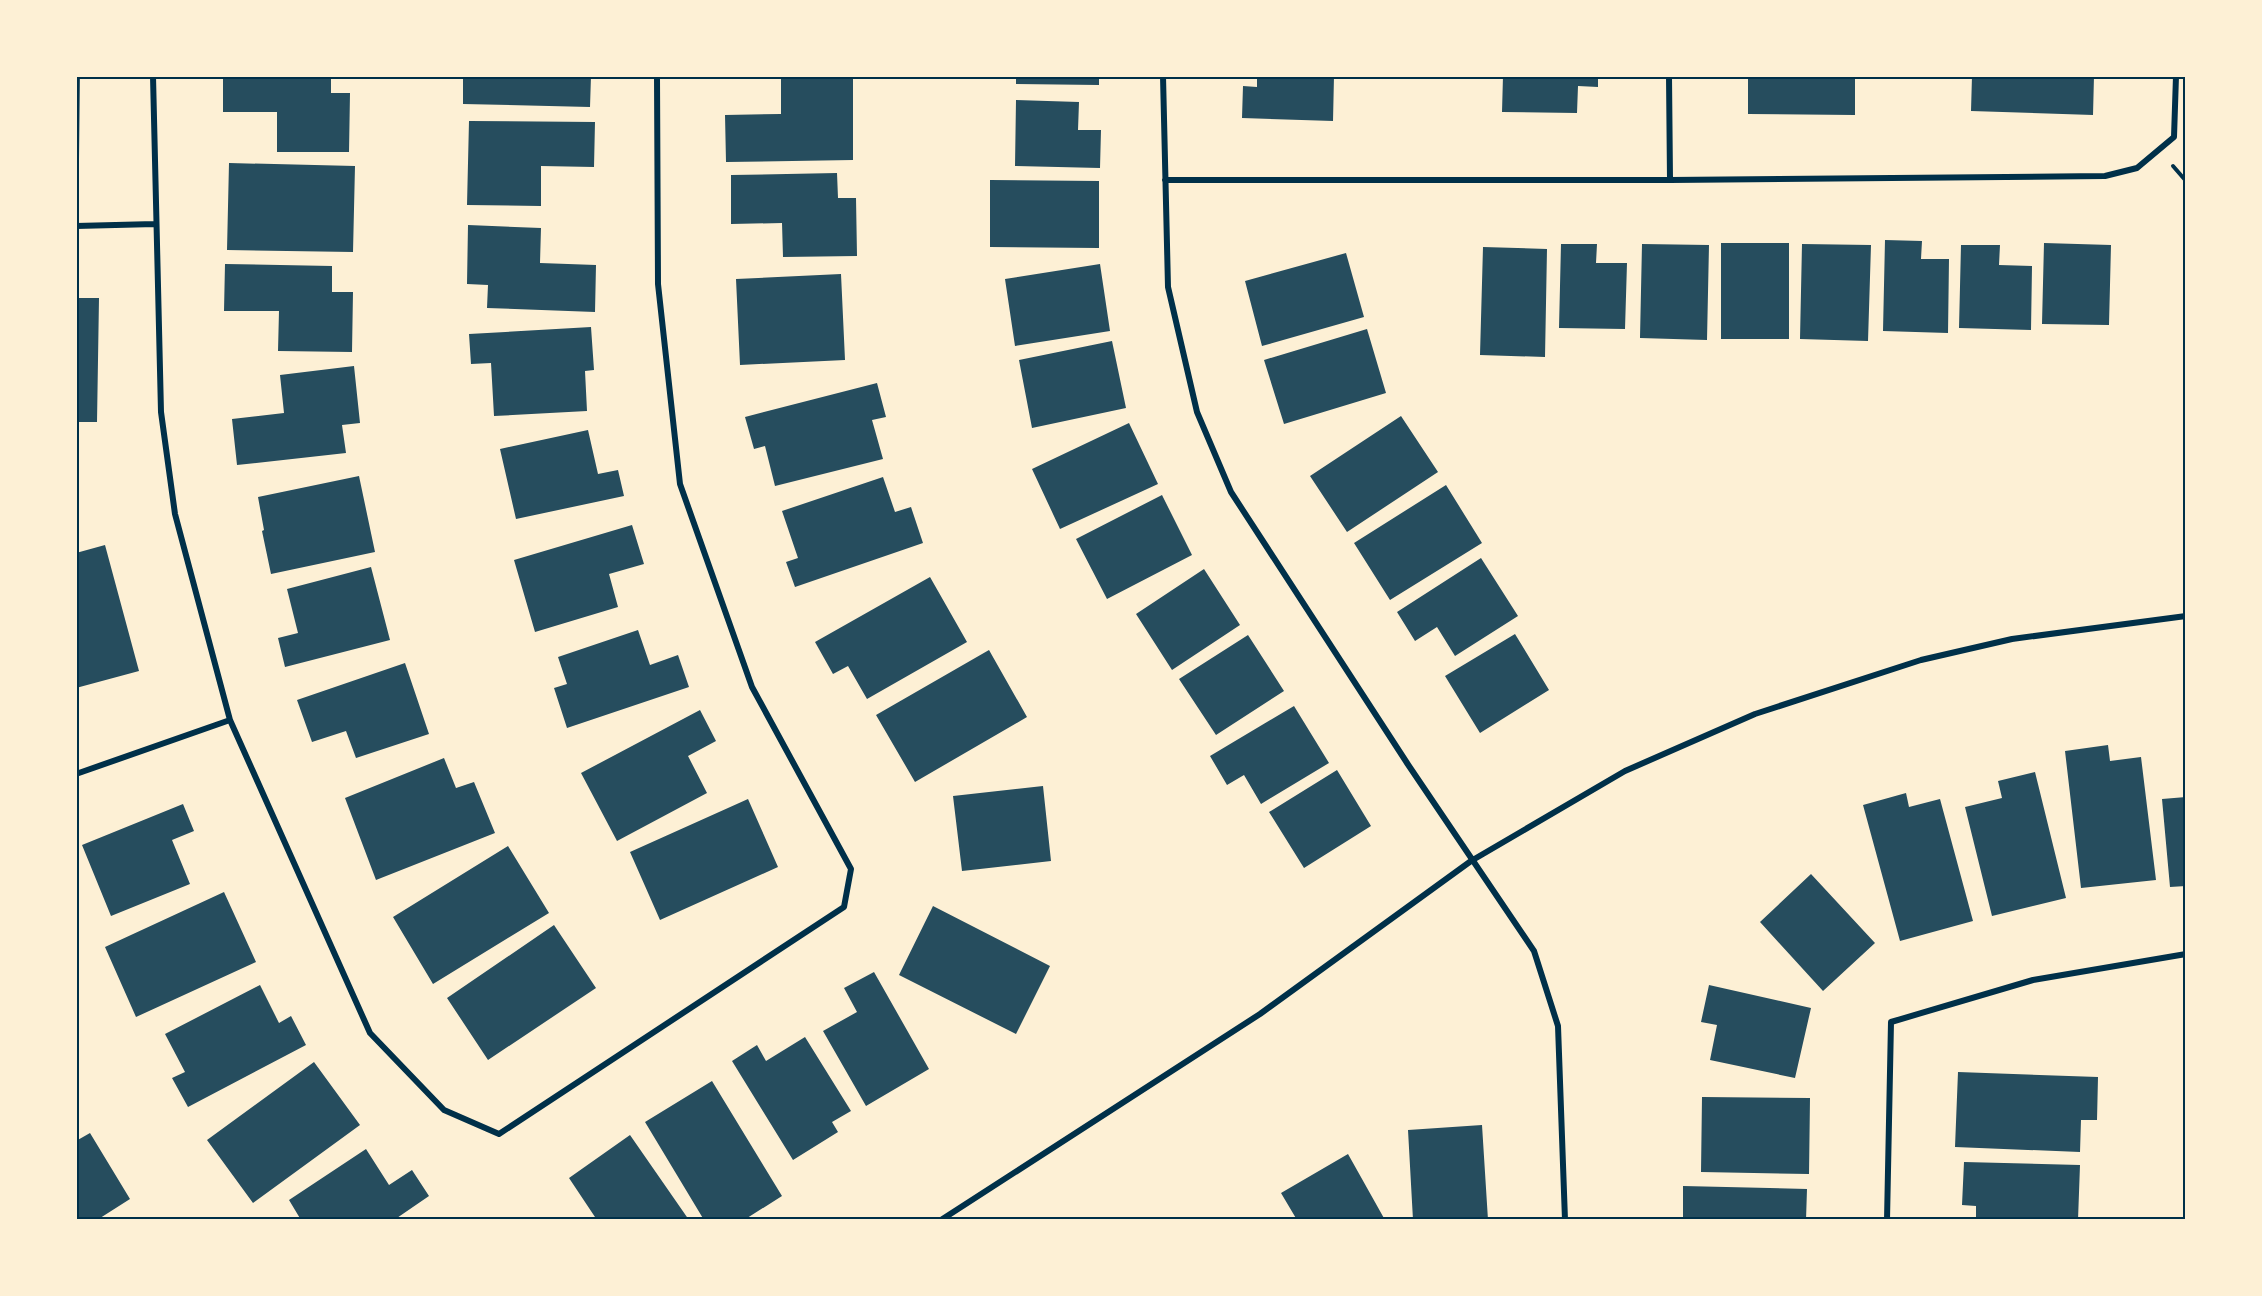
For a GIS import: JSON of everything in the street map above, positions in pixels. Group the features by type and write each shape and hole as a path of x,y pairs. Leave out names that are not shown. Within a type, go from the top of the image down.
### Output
{"street":[{"path":"153,76 161,412 175,514 230,720 370,1033 444,1110 499,1134 844,907 851,869 752,687 680,484 658,284 657,76"},
{"path":"1163,76 1168,287 1197,412 1231,492 1471,861 1534,951 1558,1026 1566,1220"},
{"path":"1669,76 1670,180"},
{"path":"1165,180 1670,180 2105,176 2137,168 2174,137 2176,76"},
{"path":"76,226 155,224"},
{"path":"941,1220 1260,1014 1471,861 1625,771 1755,714 1921,660 1989,644 2108,625 2186,616"},
{"path":"76,774 230,720"},
{"path":"1887,1220 1891,1022 2033,980 2186,954"}],"building":[{"path":"76,76 80,76 79,159 76,159"},
{"path":"223,76 331,76 331,93 350,93 349,152 277,152 277,112 223,112"},
{"path":"463,76 591,76 590,107 463,104"},
{"path":"781,76 853,76 853,160 726,162 725,115 781,114"},
{"path":"1016,76 1099,76 1099,85 1016,84"},
{"path":"1257,76 1334,76 1333,121 1242,118 1243,86 1257,87"},
{"path":"1503,76 1598,76 1598,87 1578,86 1577,113 1502,112"},
{"path":"1748,76 1855,76 1855,115 1748,114"},
{"path":"1972,76 2094,76 2093,115 1971,111"},
{"path":"1016,100 1079,102 1078,130 1101,130 1100,168 1015,166"},
{"path":"469,121 595,122 594,167 541,166 541,206 467,205"},
{"path":"229,163 355,166 353,252 227,250"},
{"path":"837,173 838,198 856,198 857,256 783,257 782,223 731,224 731,175"},
{"path":"990,180 1099,181 1099,248 990,247"},
{"path":"468,225 541,228 540,263 596,265 595,312 487,308 488,285 467,284"},
{"path":"1885,240 1922,241 1921,259 1949,259 1948,333 1883,331"},
{"path":"1721,243 1789,243 1789,339 1721,339"},
{"path":"2044,243 2111,245 2109,325 2042,324"},
{"path":"1561,244 1597,244 1596,263 1627,263 1625,329 1559,328"},
{"path":"1642,244 1709,245 1707,340 1640,338"},
{"path":"1802,244 1871,245 1868,341 1800,339"},
{"path":"1961,245 2000,245 1999,265 2032,266 2031,330 1959,328"},
{"path":"1483,247 1547,249 1545,357 1480,355"},
{"path":"1346,253 1364,317 1262,346 1245,281"},
{"path":"225,264 332,266 332,292 353,292 352,352 278,351 279,311 224,311"},
{"path":"1100,264 1110,331 1015,346 1005,279"},
{"path":"841,274 845,360 740,365 736,279"},
{"path":"76,298 99,298 97,422 76,422"},
{"path":"591,327 594,370 585,371 587,411 494,416 491,363 471,364 469,334"},
{"path":"1367,329 1386,393 1284,424 1264,360"},
{"path":"1112,341 1126,408 1032,428 1019,360"},
{"path":"354,366 360,423 342,425 346,453 237,465 232,419 284,413 280,375"},
{"path":"877,383 886,417 872,420 883,459 775,486 765,446 754,449 745,417"},
{"path":"1401,416 1438,472 1347,532 1310,476"},
{"path":"1129,423 1158,484 1060,529 1032,469"},
{"path":"588,430 598,474 618,470 624,496 516,519 500,449"},
{"path":"359,476 375,552 271,574 258,497"},
{"path":"883,477 895,512 911,507 923,543 795,587 786,562 798,558 782,511"},
{"path":"1446,485 1482,543 1390,600 1354,543"},
{"path":"1162,495 1192,555 1107,599 1076,539"},
{"path":"632,525 644,564 609,574 618,607 535,632 514,560"},
{"path":"105,545 139,671 76,688 76,553"},
{"path":"1481,558 1518,616 1455,656 1437,627 1415,641 1397,612"},
{"path":"371,567 390,640 285,667 278,638 298,633 287,589"},
{"path":"1204,569 1240,625 1172,670 1136,614"},
{"path":"930,577 967,642 867,699 848,666 833,674 815,642"},
{"path":"638,630 650,665 678,655 689,687 567,728 554,688 567,684 558,657"},
{"path":"1515,634 1549,690 1480,733 1445,676"},
{"path":"1248,635 1284,691 1216,735 1179,679"},
{"path":"989,650 1027,717 915,782 876,715"},
{"path":"405,663 429,734 356,758 346,731 312,742 297,700"},
{"path":"1294,706 1329,763 1261,804 1244,775 1227,785 1210,756"},
{"path":"700,710 716,741 688,756 707,793 617,841 581,773"},
{"path":"2108,745 2110,761 2141,757 2156,880 2081,888 2065,751"},
{"path":"444,758 456,788 474,782 495,833 376,880 345,798"},
{"path":"1337,770 1371,826 1304,868 1269,812"},
{"path":"2035,772 2066,898 1992,916 1965,807 2002,798 1998,781"},
{"path":"1043,786 1051,861 962,871 953,796"},
{"path":"1906,793 1909,807 1940,799 1973,921 1900,941 1863,805"},
{"path":"2186,797 2186,886 2170,887 2162,799"},
{"path":"748,799 778,867 660,920 630,852"},
{"path":"183,804 194,831 172,840 190,884 111,916 82,845"},
{"path":"508,846 549,913 433,984 393,917"},
{"path":"1811,874 1875,943 1823,991 1760,922"},
{"path":"224,892 256,962 136,1017 105,947"},
{"path":"933,906 1050,966 1016,1034 899,975"},
{"path":"554,925 596,988 488,1060 447,998"},
{"path":"874,972 929,1069 866,1106 823,1031 857,1012 844,988"},
{"path":"260,985 279,1023 291,1016 306,1045 188,1107 172,1078 185,1072 165,1034"},
{"path":"1709,985 1811,1008 1795,1078 1710,1060 1717,1025 1701,1022"},
{"path":"805,1037 851,1111 832,1122 838,1132 793,1160 732,1061 757,1045 766,1061"},
{"path":"314,1062 360,1125 253,1203 207,1140"},
{"path":"1958,1072 2098,1077 2097,1120 2081,1120 2080,1152 1955,1147"},
{"path":"712,1081 782,1196 744,1220 704,1220 645,1122"},
{"path":"1702,1097 1810,1098 1809,1174 1701,1172"},
{"path":"1482,1125 1488,1220 1413,1220 1408,1130"},
{"path":"90,1133 130,1199 97,1220 76,1220 76,1141"},
{"path":"630,1135 689,1220 597,1220 569,1178"},
{"path":"366,1149 389,1185 412,1170 429,1196 394,1220 301,1220 289,1200"},
{"path":"1348,1154 1385,1220 1297,1220 1281,1193"},
{"path":"1964,1162 2080,1165 2078,1220 1976,1220 1976,1206 1962,1205"},
{"path":"1683,1186 1807,1189 1806,1220 1683,1220"}]}
